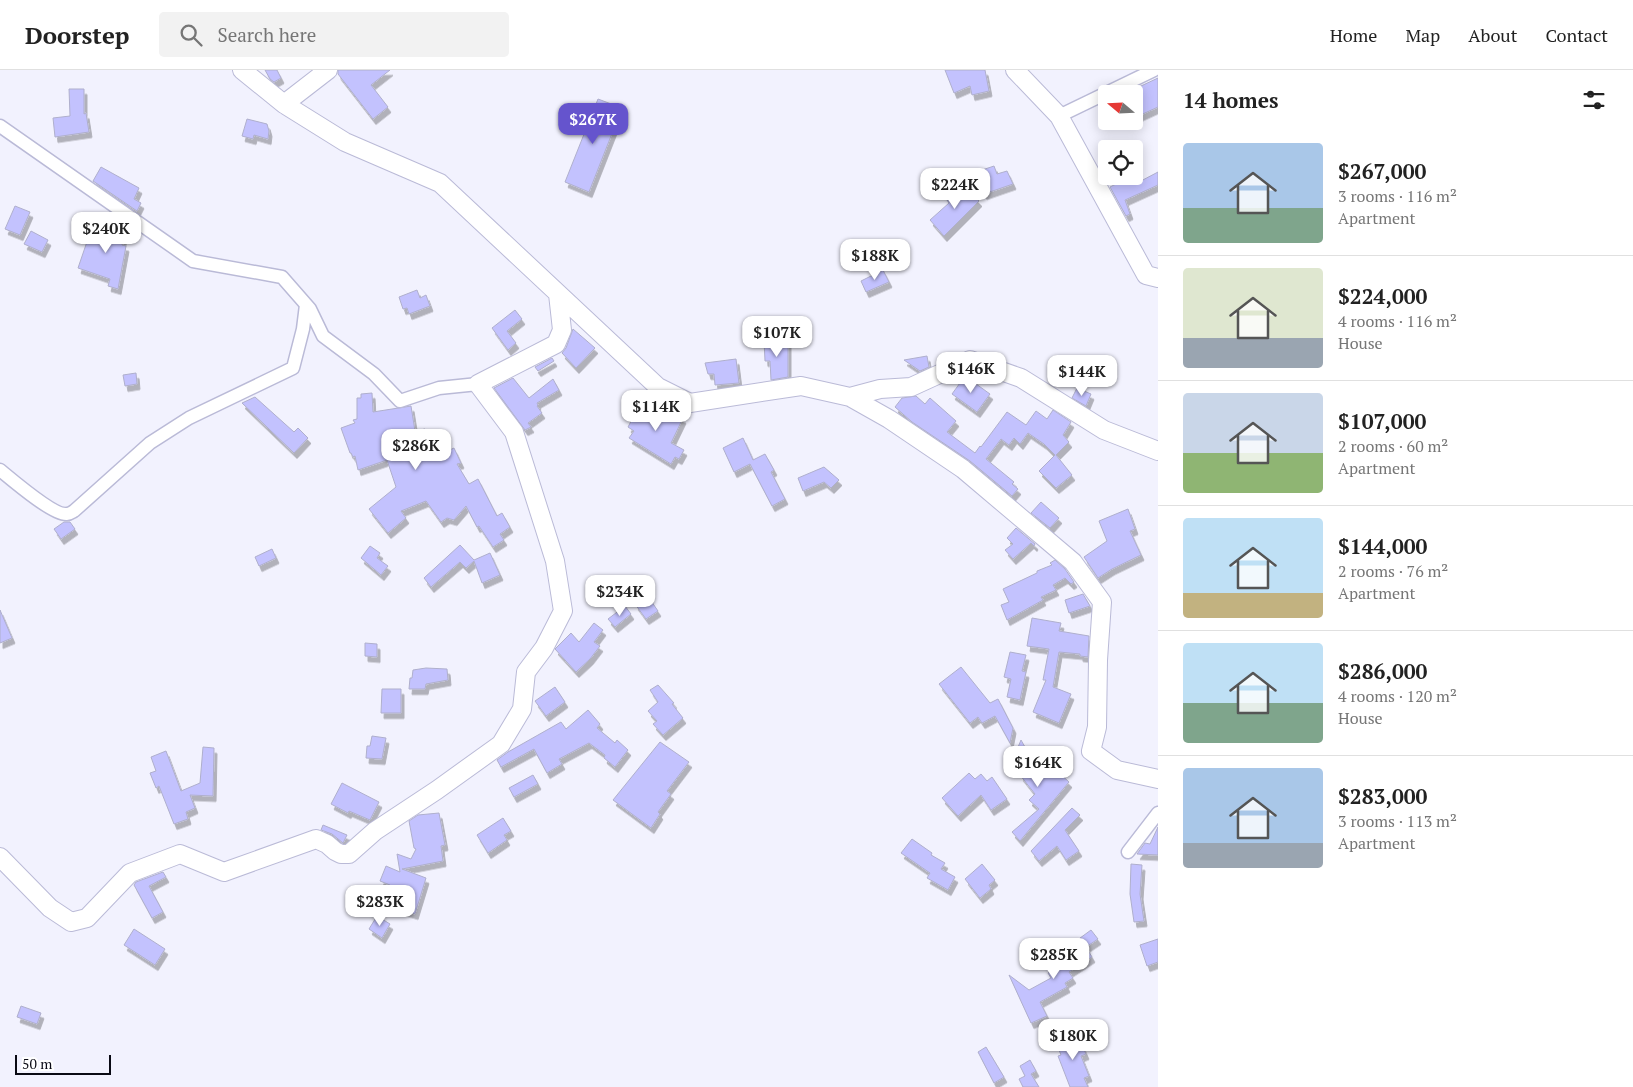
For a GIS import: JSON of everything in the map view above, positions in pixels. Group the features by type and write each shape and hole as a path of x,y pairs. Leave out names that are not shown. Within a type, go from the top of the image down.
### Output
{"street":[{"path":"242,70 284,104 345,142 440,183 658,387 690,403 801,386 850,397 889,419 963,469 1073,562 1102,602 1096,727 1092,751 1117,770 1158,779"},
{"path":"284,104 328,70"},
{"path":"1015,70 1059,116 1146,275 1158,278"},
{"path":"1059,116 1154,70"},
{"path":"0,126 193,260 282,277 306,305 323,336 374,374 400,401 439,388 478,384 556,344 562,330 558,294"},
{"path":"0,470 29,494 60,513 67,514 74,511 150,443 189,418 293,368 303,329 306,305"},
{"path":"850,397 880,389 911,387 970,360 1021,378 1104,430 1158,451"},
{"path":"0,857 50,908 71,922 86,918 130,873 180,854 224,872 316,840 327,844 341,854 349,854 375,831 501,744 522,709 526,672 544,648 562,610 555,561 514,432 478,384"},
{"path":"1128,852 1158,812"}],"building":[{"path":"265,70 277,70 281,78 274,82"},
{"path":"338,70 390,70 371,85 388,107 373,119 338,74"},
{"path":"945,70 985,70 989,91 972,95 970,86 954,93"},
{"path":"1158,78 1158,107 1143,114 1143,85"},
{"path":"69,89 84,89 84,114 86,113 89,132 55,137 53,118 70,116"},
{"path":"598,99 622,108 589,192 565,182"},
{"path":"247,119 267,124 269,131 268,139 254,135 253,139 242,136"},
{"path":"994,166 997,174 1007,171 1013,184 984,194 976,172"},
{"path":"101,167 139,188 134,199 141,203 137,211 93,181"},
{"path":"1158,172 1158,185 1125,200 1130,214 1126,216 1110,187 1114,185 1143,185 1143,180"},
{"path":"962,184 979,201 944,236 930,220 949,203 947,200"},
{"path":"15,206 30,212 20,235 5,229"},
{"path":"117,217 126,224 122,245 126,246 118,289 108,286 110,279 78,268 91,230 109,236 112,221 115,221"},
{"path":"31,231 48,240 42,252 24,244"},
{"path":"883,270 889,282 866,292 861,281"},
{"path":"417,290 420,298 426,295 430,306 409,314 407,308 403,309 399,297"},
{"path":"515,310 522,319 507,331 516,343 508,350 492,328"},
{"path":"573,329 595,348 576,368 562,353 566,348"},
{"path":"788,340 788,377 771,380 770,361 765,361 764,341"},
{"path":"927,356 929,367 920,371 904,360"},
{"path":"552,358 554,361 538,371 535,367"},
{"path":"736,359 739,383 715,385 714,374 708,374 705,363"},
{"path":"136,373 137,384 125,386 123,375"},
{"path":"965,376 990,394 977,412 952,394"},
{"path":"513,378 529,398 553,379 559,390 537,403 542,413 528,423 531,427 525,430 494,388"},
{"path":"1077,388 1091,394 1086,406 1072,398"},
{"path":"372,393 373,412 411,406 415,431 425,429 430,459 454,448 461,463 457,464 469,484 478,479 497,516 502,513 510,527 500,534 504,540 493,547 479,526 477,527 466,506 454,520 447,518 441,522 426,501 401,511 406,518 388,533 369,509 396,487 387,460 358,470 355,456 353,457 350,453 341,428 355,423 353,420 357,419 357,398 361,398 361,394"},
{"path":"916,396 925,404 930,398 956,421 947,432 975,453 1007,412 1026,425 1036,411 1047,419 1053,410 1071,422 1063,435 1069,442 1056,455 1072,475 1056,488 1039,471 1055,455 1044,444 1028,433 1020,444 1014,438 1009,445 1001,439 986,459 1014,482 1012,484 1018,489 1012,496 970,461 912,422 895,407 902,398"},
{"path":"255,397 294,432 298,428 308,438 294,453 242,403"},
{"path":"643,399 660,415 663,409 683,418 671,443 684,450 679,459 675,457 671,464 629,438 634,431 628,427"},
{"path":"743,438 753,460 765,454 774,470 771,472 785,499 772,506 750,464 734,472 723,448"},
{"path":"824,467 839,480 831,488 824,482 803,491 798,478"},
{"path":"1041,502 1059,518 1050,528 1031,513"},
{"path":"1128,509 1135,529 1130,531 1141,555 1098,578 1084,557 1107,541 1099,521"},
{"path":"64,522 70,522 75,529 61,539 54,529"},
{"path":"1016,528 1035,544 1034,546 1031,543 1013,559 1005,550 1013,544 1007,538"},
{"path":"460,545 474,560 490,553 500,575 482,583 474,561 466,568 460,562 431,587 424,578"},
{"path":"370,546 380,553 377,558 388,566 381,575 361,558"},
{"path":"272,549 276,558 259,566 255,557"},
{"path":"1055,560 1065,569 1074,582 1071,584 1065,578 1053,585 1056,590 1041,597 1043,600 1007,620 1001,605 1009,602 1003,589 1052,565 1050,563"},
{"path":"1083,594 1090,606 1069,613 1065,600"},
{"path":"647,595 658,611 646,619 635,604"},
{"path":"625,606 631,614 615,627 608,619"},
{"path":"0,610 12,638 0,643"},
{"path":"1032,618 1061,623 1059,631 1089,636 1088,657 1080,656 1080,654 1059,652 1053,687 1071,694 1059,723 1033,712 1046,680 1043,680 1049,649 1027,646"},
{"path":"594,623 603,630 594,642 600,646 576,672 555,649 571,633 579,642"},
{"path":"365,643 377,644 377,657 365,656"},
{"path":"1010,652 1026,655 1022,671 1026,672 1020,700 1007,697 1011,679 1004,677"},
{"path":"961,667 990,703 998,699 1013,728 1010,743 995,716 982,723 978,717 970,723 939,684"},
{"path":"426,668 447,669 448,680 426,684 425,689 409,689 413,670"},
{"path":"658,685 674,703 672,704 683,718 663,735 653,724 657,721 648,711 658,702 650,690"},
{"path":"555,687 565,702 546,716 535,701"},
{"path":"382,689 401,689 401,713 381,713"},
{"path":"588,710 600,724 597,728 615,743 617,740 628,750 615,767 604,758 605,755 589,743 559,759 562,764 547,773 534,749 501,767 497,760 508,752 561,722 566,729"},
{"path":"372,736 386,738 382,759 366,758 367,746 370,746"},
{"path":"1021,740 1034,763 1039,760 1052,777 1057,771 1069,782 1020,841 1012,832 1039,809 1029,800 1035,794 1020,775 1026,771 1016,752"},
{"path":"660,742 689,762 667,791 671,794 658,812 660,814 651,828 613,800"},
{"path":"203,747 214,748 213,796 190,795 195,808 186,812 188,819 174,824 159,786 156,788 150,773 156,771 151,757 166,751 181,791 200,783"},
{"path":"969,773 975,779 981,774 987,781 992,777 1007,799 991,810 981,795 958,816 942,798"},
{"path":"533,775 538,784 514,797 509,788"},
{"path":"342,783 379,802 370,820 349,811 348,813 331,804"},
{"path":"1072,808 1080,815 1065,830 1079,851 1066,860 1057,846 1039,861 1031,851"},
{"path":"439,813 445,845 441,846 443,861 402,869 426,878 415,914 383,904 390,885 380,881 386,866 400,872 397,854 411,859 416,849 414,848 409,821 418,815"},
{"path":"503,818 511,831 504,835 507,840 488,853 477,835"},
{"path":"323,825 347,835 343,843 332,834 321,830"},
{"path":"1158,827 1158,855 1137,854 1145,843 1150,844"},
{"path":"912,839 932,853 931,855 945,863 941,869 955,877 948,890 927,878 930,873 901,853"},
{"path":"982,864 995,880 989,885 991,889 980,898 965,879"},
{"path":"1131,864 1142,865 1140,894 1144,921 1134,922 1130,894"},
{"path":"163,872 166,877 149,886 163,912 152,918 134,885 136,882"},
{"path":"377,916 390,924 382,938 369,929"},
{"path":"134,929 165,949 155,965 124,945"},
{"path":"1091,930 1098,939 1086,947 1092,957 1069,972 1073,978 1065,983 1067,987 1040,1002 1047,1016 1031,1023 1009,975 1029,990 1051,978 1048,973 1070,959 1076,941"},
{"path":"1158,939 1158,962 1147,966 1140,945"},
{"path":"21,1006 41,1013 37,1024 17,1017"},
{"path":"1077,1033 1086,1054 1081,1056 1089,1076 1084,1078 1088,1087 1070,1087 1058,1056 1061,1055 1059,1050 1062,1049 1059,1040"},
{"path":"986,1047 1004,1077 994,1083 978,1052"},
{"path":"1030,1060 1036,1071 1031,1074 1039,1087 1023,1087 1019,1079 1025,1076 1020,1066"}]}
